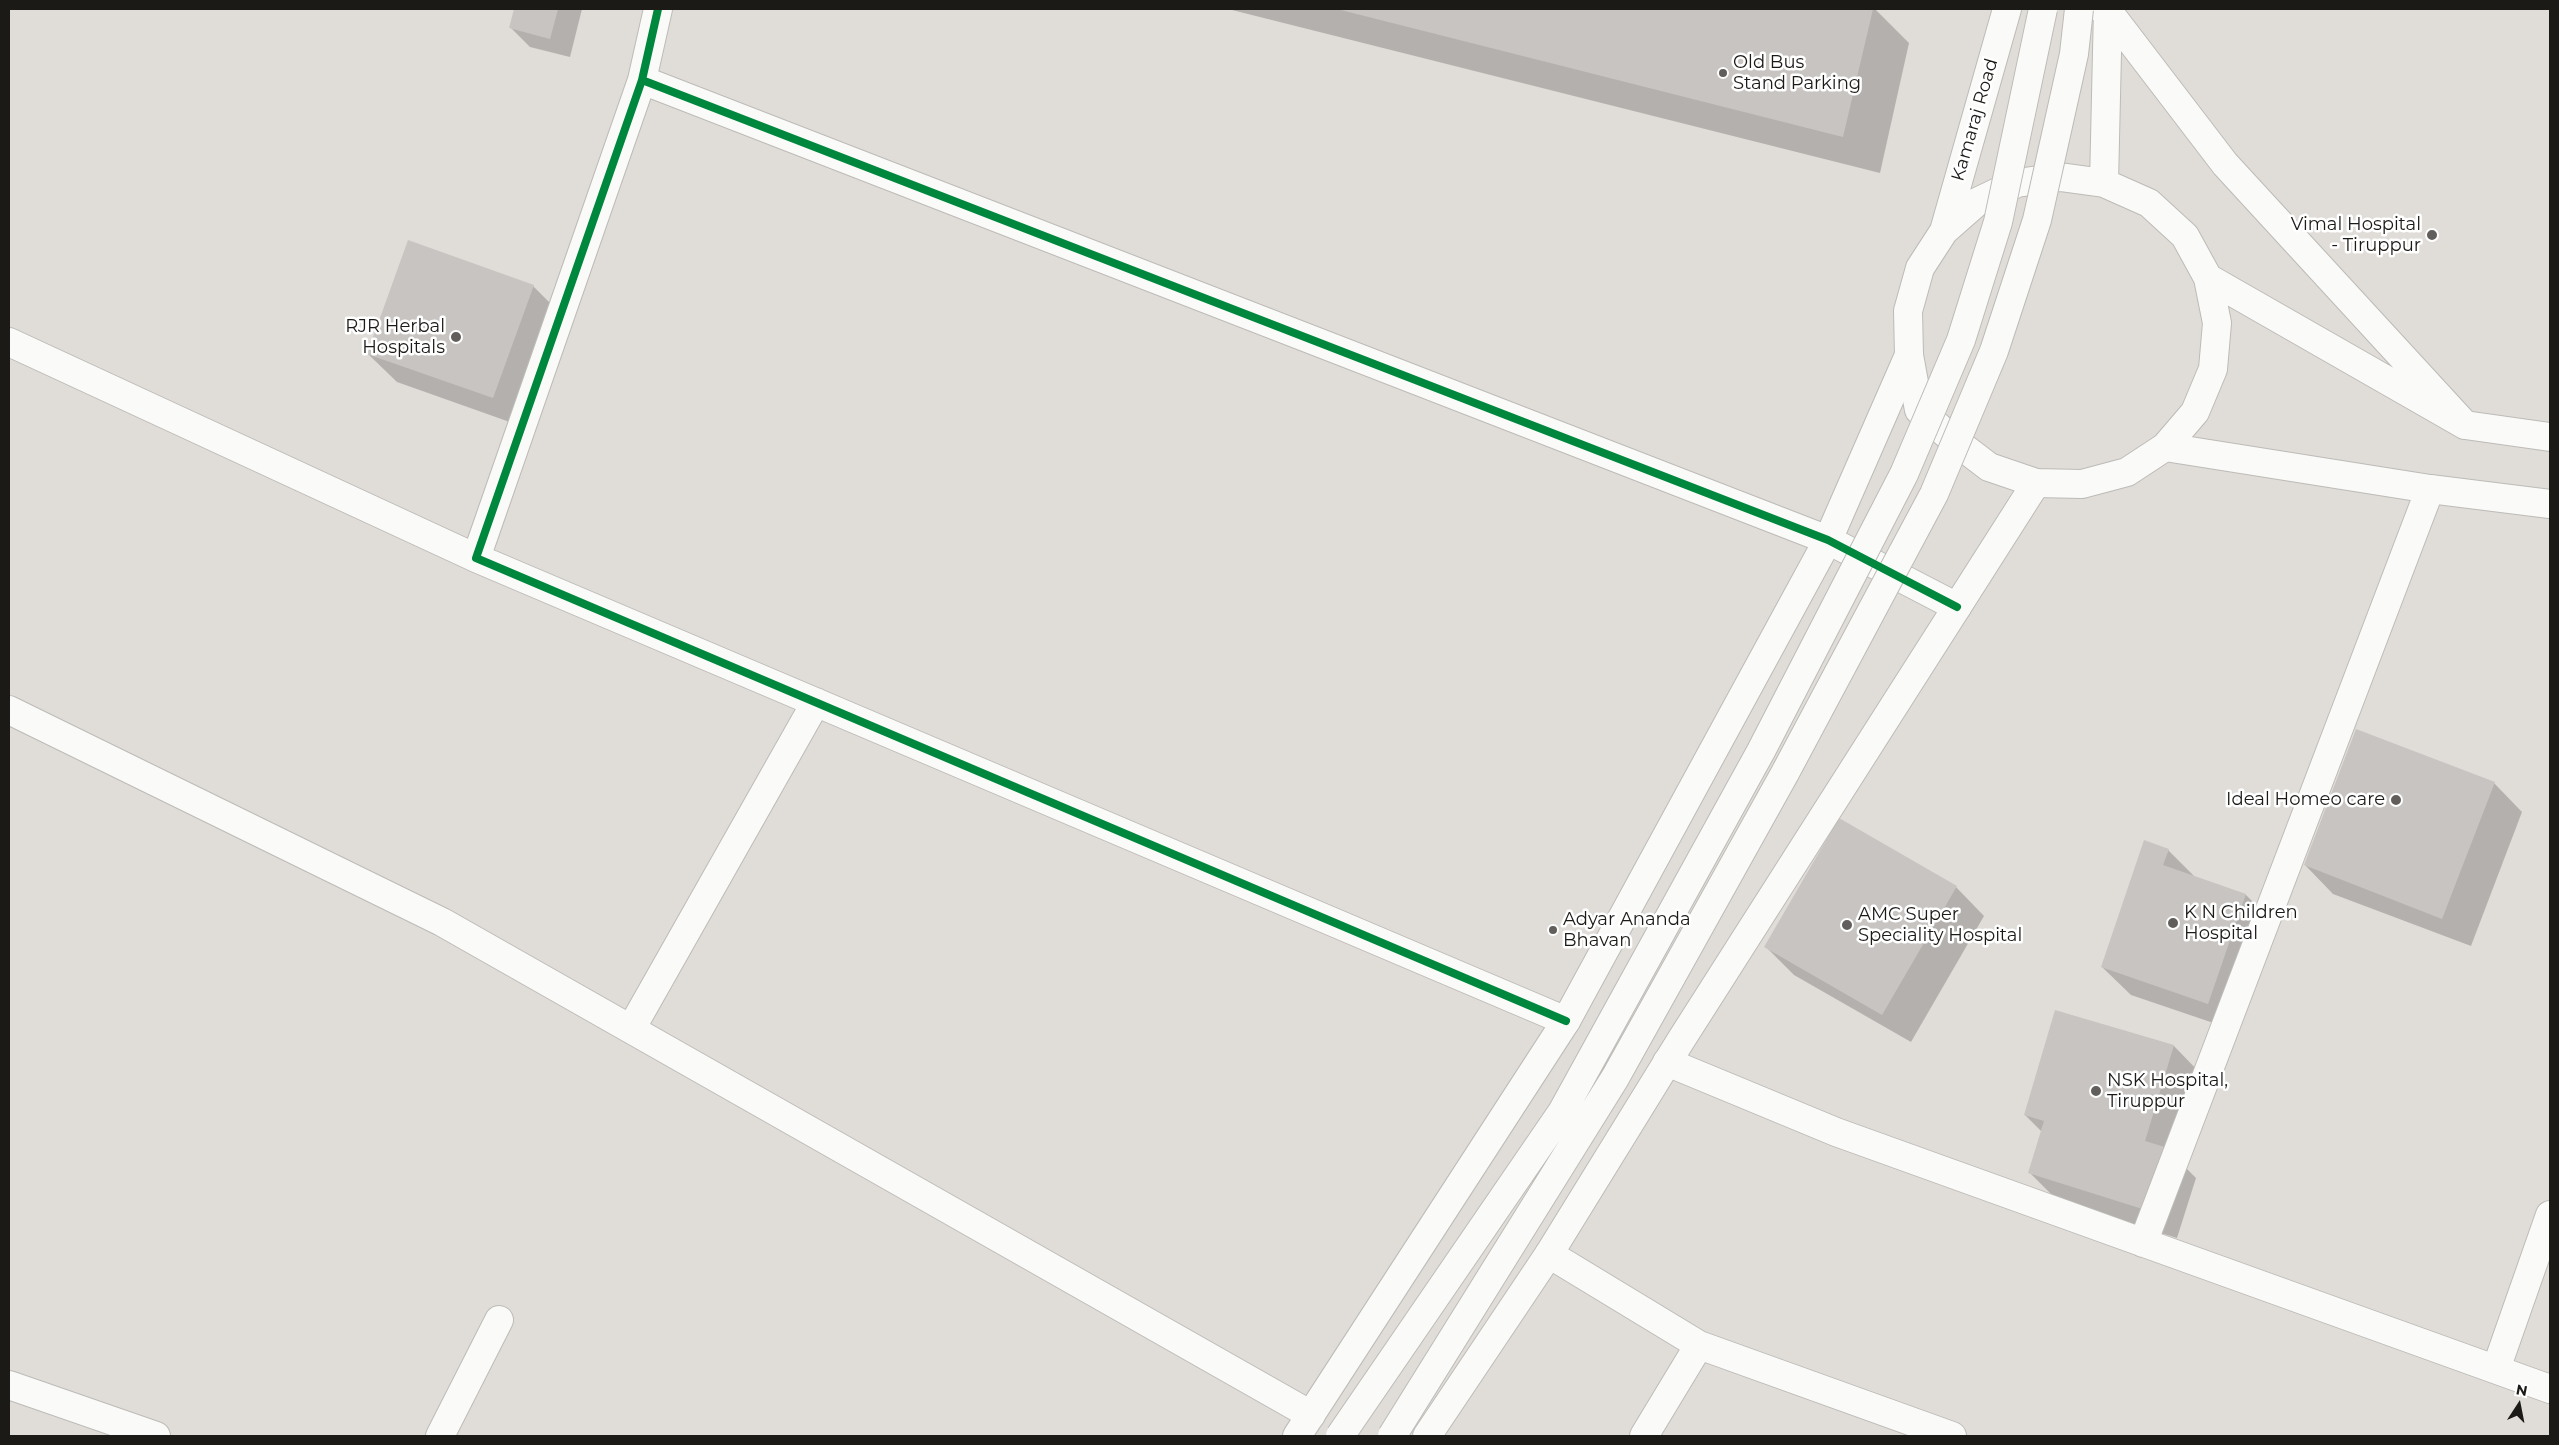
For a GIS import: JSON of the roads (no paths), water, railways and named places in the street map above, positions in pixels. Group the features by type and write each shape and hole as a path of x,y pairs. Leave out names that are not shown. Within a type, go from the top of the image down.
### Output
{"main road":[{"path":"476,558 642,80 658,9"},
{"name":"Kamaraj Road","path":"1944,231 2007,9"},
{"path":"1340,1436 1562,1112 1761,751 1904,474 1961,340 1998,222 2043,9"},
{"path":"1392,1436 1614,1078 1785,773 1934,494 1994,351 2038,220 2074,54 2079,9"},
{"path":"2104,182 2106,10"},
{"path":"2106,10 2225,164 2465,425"},
{"path":"642,80 1828,540 1957,607"},
{"path":"2060,177 2104,182 2149,203 2185,236 2208,278 2218,323 2213,369 2195,412 2165,447 2127,472 2082,484 2036,483 1990,467 1950,438 1919,410 1909,355 1908,311 1920,268 1944,231 1977,202 2017,183 2060,177"},
{"path":"2208,278 2465,425 2550,437"},
{"path":"9,342 476,558 1566,1021"},
{"path":"9,710 442,922 631,1029 1304,1426 1566,1021 1828,540 1909,355"},
{"path":"2165,447 2430,489 2550,504"},
{"path":"1427,1436 1549,1254 1667,1062 2036,483"},
{"path":"2143,1243 2430,489"},
{"path":"631,1029 816,702"},
{"path":"1667,1062 1836,1132 2550,1389"},
{"path":"2496,1369 2550,1215"},
{"path":"1549,1254 1699,1345 1952,1436"},
{"path":"440,1436 499,1320"},
{"path":"1644,1436 1699,1345"},
{"path":"9,1385 156,1436"}],"place":[{"name":"Old Bus Stand Parking","path":"1723,73"},
{"name":"Vimal Hospital - Tiruppur","path":"2432,235"},
{"name":"RJR Herbal Hospitals","path":"456,337"},
{"name":"Ideal Homeo care","path":"2396,800"},
{"name":"K N Children Hospital","path":"2173,923"},
{"name":"AMC Super Speciality Hospital","path":"1847,925"},
{"name":"Adyar Ananda Bhavan","path":"1553,930"},
{"name":"NSK Hospital, Tiruppur","path":"2096,1091"}]}
